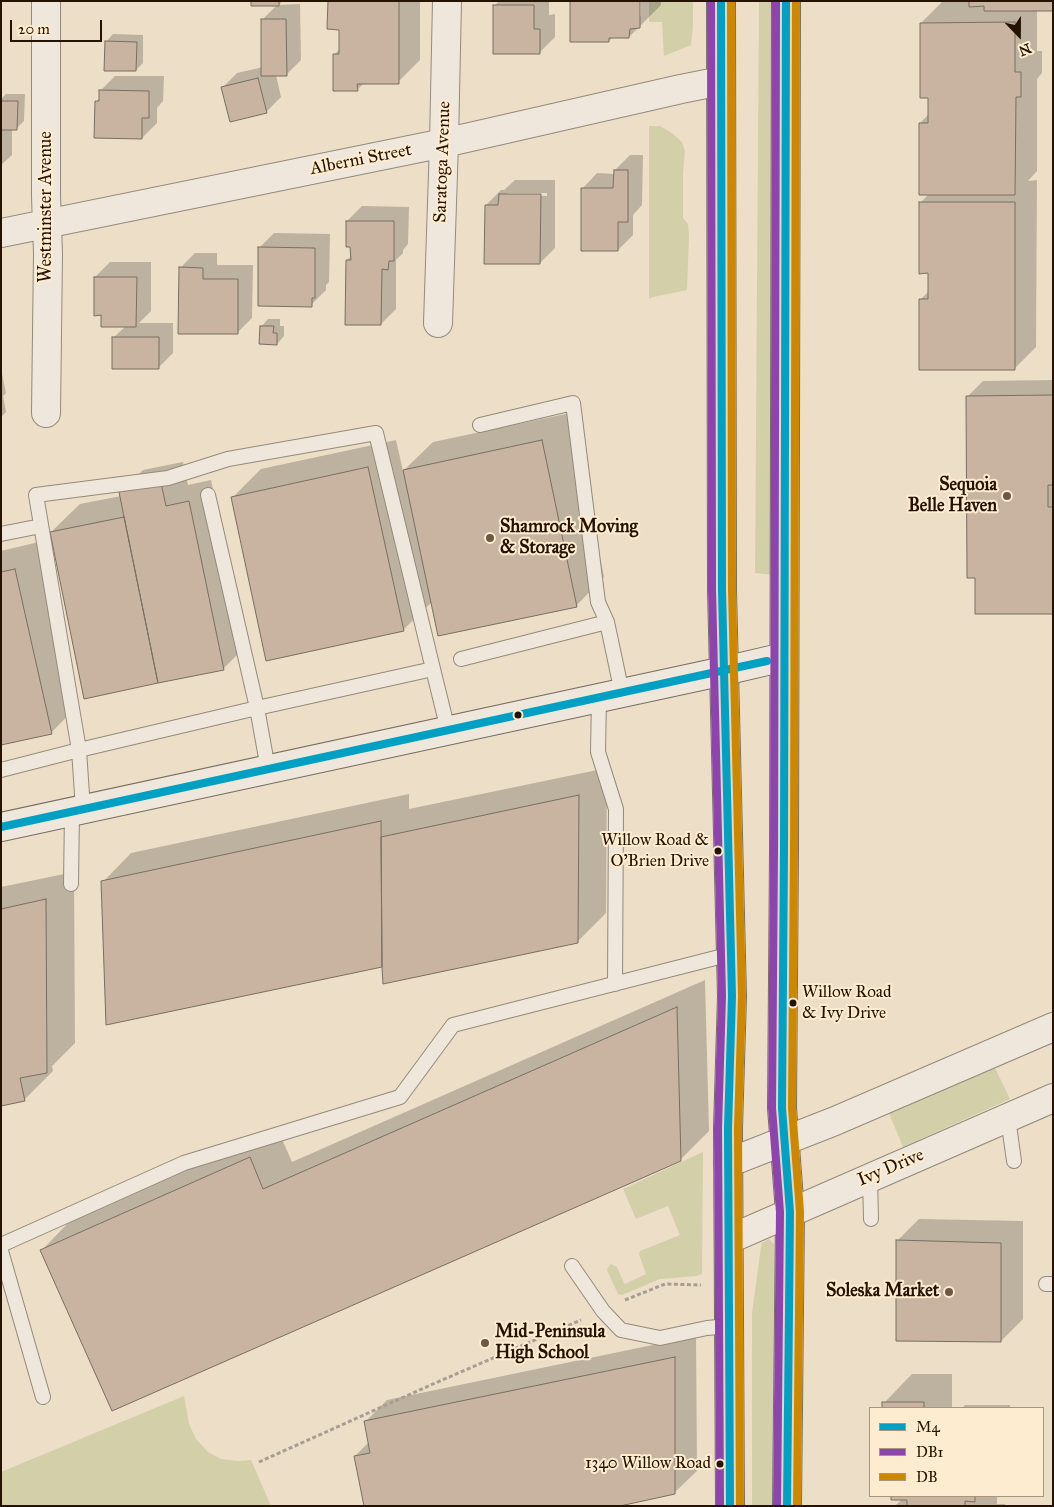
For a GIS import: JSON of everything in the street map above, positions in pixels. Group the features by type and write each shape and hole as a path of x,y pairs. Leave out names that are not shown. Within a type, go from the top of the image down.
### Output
{"main road":[{"path":"721,1 722,581 732,996 728,1163 730,1239 730,1506"},
{"path":"786,1 782,1108 783,1141 790,1212 787,1506"}],"street":[{"name":"Westminster Avenue","path":"46,1 46,413"},
{"name":"Saratoga Avenue","path":"438,323 447,1"},
{"name":"Alberni Street","path":"1,233 444,143 720,81"},
{"path":"1,827 610,696 784,656"},
{"path":"728,1163 835,1121 1053,1027"},
{"name":"Ivy Drive","path":"730,1239 1053,1098"}],"lane":[{"path":"480,425 573,403 598,602 607,622 610,696 598,752 616,809 614,984"},
{"path":"71,884 77,810 79,750 36,495 168,478 228,459 376,433 448,730"},
{"path":"208,495 257,708 268,769"},
{"path":"1,534 41,526"},
{"path":"461,659 607,622"},
{"path":"1,770 257,708 434,669"},
{"path":"1,1246 184,1163 400,1097 453,1025 731,954"},
{"path":"1008,1118 1014,1161"},
{"path":"870,1177 871,1219"},
{"path":"1,1251 43,1397"},
{"path":"572,1266 603,1311 621,1330 660,1338 706,1328 730,1326"}],"path":[{"path":"259,1462 649,1290 665,1284 706,1285"}],"shaded area":[{"path":"649,1 693,1 691,45 664,56 662,22 649,22"},
{"path":"759,1 772,1 774,575 755,573"},
{"path":"649,126 660,126 682,142 685,151 683,218 688,224 689,235 687,290 649,298"},
{"path":"995,1068 1010,1099 903,1147 889,1113"},
{"path":"703,1152 702,1274 660,1279 622,1295 618,1294 607,1270 611,1264 617,1267 625,1284 646,1274 639,1254 640,1251 680,1235 668,1206 636,1219 623,1189"},
{"path":"769,1239 774,1244 773,1506 752,1506 752,1313 761,1247 762,1243"},
{"path":"184,1396 189,1424 196,1439 208,1452 221,1459 251,1460 271,1506 1,1506 1,1472"}],"building":[{"path":"251,1 279,1 279,6 251,6"},
{"path":"328,1 399,1 399,84 357,84 358,91 333,91 333,54 339,54 339,30 327,29"},
{"path":"570,1 640,1 640,28 630,29 629,38 609,38 609,42 570,42"},
{"path":"969,1 1053,1 1053,11 984,11 984,6 969,7"},
{"path":"493,5 534,5 534,29 540,29 540,54 493,54"},
{"path":"261,19 286,19 287,76 261,76"},
{"path":"1015,22 1015,72 1021,72 1021,97 1016,97 1015,195 919,195 919,123 928,123 928,98 920,98 920,23"},
{"path":"105,41 137,42 136,71 104,71"},
{"path":"258,78 267,113 230,122 221,87"},
{"path":"99,90 149,91 149,118 142,118 142,139 94,138 95,101 99,101"},
{"path":"1,101 18,101 17,130 1,130"},
{"path":"614,170 628,170 628,222 618,222 618,251 581,251 581,188 613,188"},
{"path":"499,194 541,194 540,264 484,264 485,205 498,205"},
{"path":"919,202 1015,202 1015,370 919,370 919,299 928,299 928,273 919,274"},
{"path":"346,221 394,221 394,261 389,261 388,270 382,269 381,325 345,325 346,260 351,260 350,247 346,247"},
{"path":"258,247 315,248 315,298 312,298 312,307 258,306"},
{"path":"179,267 203,268 203,279 238,279 238,334 178,334"},
{"path":"94,277 137,277 136,327 101,327 101,315 94,316"},
{"path":"260,326 274,326 273,333 277,333 277,345 259,344"},
{"path":"112,337 159,337 159,369 112,369"},
{"name":"Sequoia Belle Haven","path":"1053,395 1053,485 1048,485 1048,507 1053,507 1053,614 975,614 975,578 967,578 966,396"},
{"name":"Shamrock Moving & Storage","path":"542,440 577,607 438,636 403,470"},
{"path":"368,467 404,631 266,661 231,497"},
{"path":"161,483 166,506 189,501 224,670 158,683 119,492"},
{"path":"124,517 158,683 84,699 50,532"},
{"path":"15,569 52,734 1,745 1,572"},
{"path":"579,795 578,943 383,984 381,837"},
{"path":"381,821 382,967 106,1025 101,881"},
{"path":"46,899 47,1073 20,1078 25,1101 1,1106 1,909"},
{"path":"677,1007 681,1161 112,1411 40,1250 250,1157 263,1189"},
{"name":"Soleska Market","path":"896,1240 1001,1243 1001,1342 896,1341"},
{"path":"675,1357 675,1494 620,1506 364,1506 354,1456 370,1453 364,1421"},
{"path":"882,1402 924,1402 924,1407 882,1407"},
{"path":"891,1497 975,1497 975,1502 965,1501 965,1506 907,1506 907,1500 891,1500"}],"transit line":[{"name":"DB1","path":"711,1 712,590 722,996 718,1128 720,1506"},
{"name":"M4","path":"721,1 722,590 732,996 728,1128 730,1506"},
{"name":"DB","path":"731,1 732,590 742,996 738,1128 740,1506"},
{"name":"DB1","path":"776,1 772,1108 780,1212 777,1506"},
{"name":"M4","path":"786,1 782,1108 790,1212 787,1506"},
{"name":"DB","path":"796,1 792,1108 800,1212 797,1506"},
{"name":"M4","path":"1,827 767,661"}],"place":[{"name":"Sequoia Belle Haven","path":"1007,496"},
{"name":"Shamrock Moving & Storage","path":"490,538"},
{"name":"Willow Road & O'Brien Drive","path":"718,851"},
{"name":"Willow Road & Ivy Drive","path":"793,1003"},
{"name":"Soleska Market","path":"949,1292"},
{"name":"Mid-Peninsula High School","path":"485,1343"},
{"name":"1340 Willow Road","path":"720,1464"}]}
